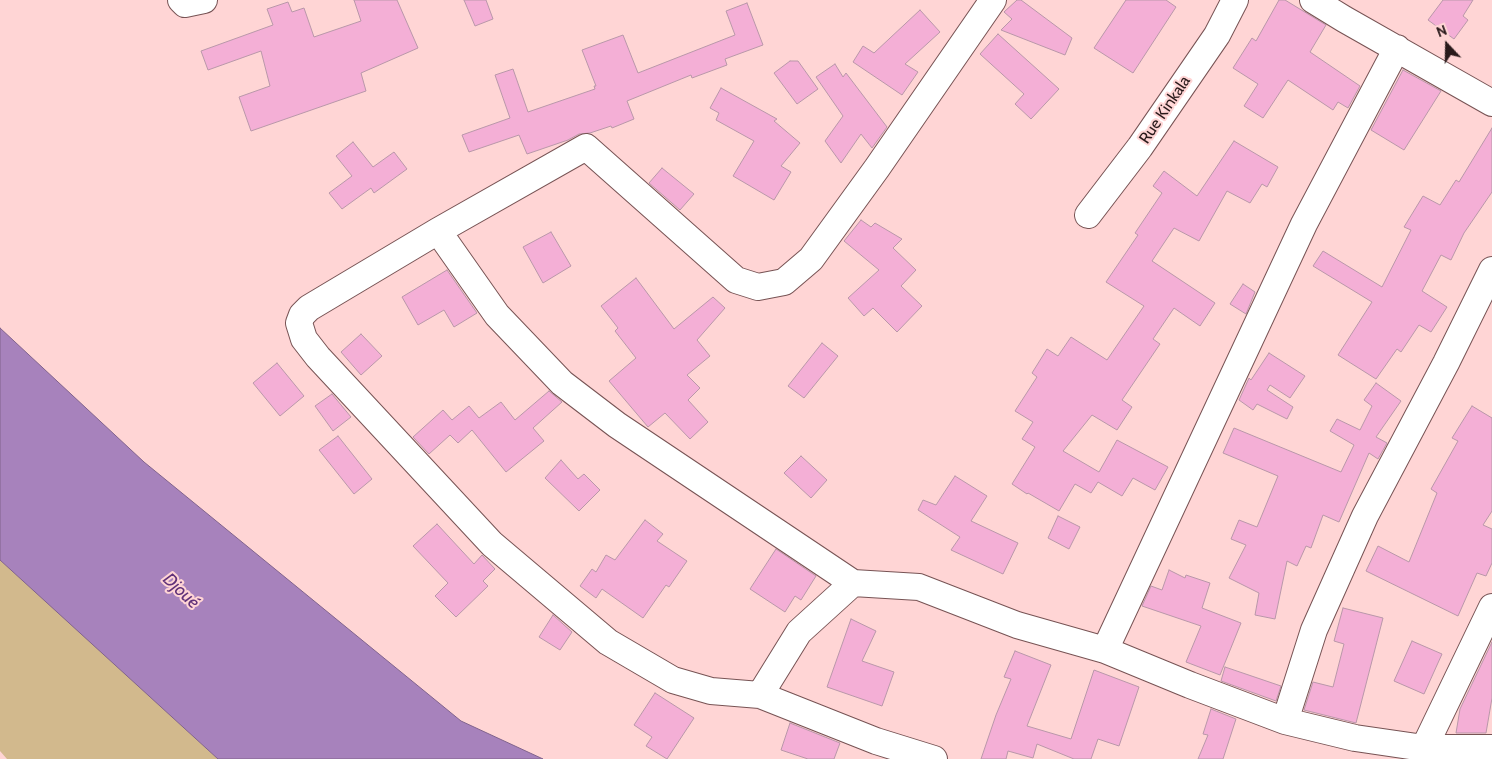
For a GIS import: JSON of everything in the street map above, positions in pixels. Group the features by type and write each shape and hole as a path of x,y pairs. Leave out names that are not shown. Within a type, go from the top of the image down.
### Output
{"street":[{"path":"180,0 185,4 204,0"},
{"path":"934,759 876,741 760,695 711,691 673,680 608,642 492,544 318,357 304,339 299,323 302,315 309,308 438,231 586,147 736,280 758,287 784,282 811,259 994,0"},
{"name":"Rue Kinkala","path":"1088,215 1146,139 1216,35 1235,0"},
{"path":"1313,0 1492,103"},
{"path":"1105,650 1304,224 1397,48"},
{"path":"438,231 498,315 562,383 617,425 853,583 920,587 1016,625 1105,650 1285,721 1356,738 1424,748 1492,748"},
{"path":"1285,721 1314,630 1365,516 1446,363 1492,270"},
{"path":"760,695 799,632 853,583"},
{"path":"1424,748 1492,606"}],"shaded area":[{"path":"0,560 218,759 7,759 0,751"}],"water":[{"name":"Djoué","path":"0,328 144,462 461,721 543,759 218,759 0,560"}],"building":[{"path":"354,0 397,0 418,48 361,73 366,91 251,131 239,97 270,86 261,51 208,70 201,51 273,25 267,9 288,2 292,12 304,8 314,37 361,21"},
{"path":"464,0 486,0 493,19 475,26"},
{"path":"1017,0 1021,0 1072,38 1065,55 1001,30 1012,19 1004,12"},
{"path":"1126,0 1166,0 1176,7 1133,73 1094,48"},
{"path":"1279,0 1285,0 1326,25 1310,52 1360,86 1348,108 1338,102 1333,110 1288,80 1263,118 1244,106 1258,84 1233,68 1252,38 1256,41"},
{"path":"1443,0 1473,0 1463,16 1468,20 1454,39 1428,20"},
{"path":"747,3 763,45 725,59 727,65 692,78 691,75 627,101 634,119 612,128 611,126 590,133 579,134 568,140 527,154 519,135 469,152 462,135 510,118 495,75 513,69 528,112 595,89 594,86 596,86 582,50 623,35 638,73 735,35 726,11"},
{"path":"920,10 940,32 905,64 918,72 902,95 853,62 863,46 874,53"},
{"path":"998,34 1059,89 1031,119 1015,104 1024,94 980,54"},
{"path":"790,61 798,61 818,89 797,104 774,73"},
{"path":"835,64 843,77 846,73 887,127 872,148 861,134 841,163 825,141 843,116 816,77"},
{"path":"1403,70 1441,91 1404,150 1371,130"},
{"path":"721,88 777,119 774,121 800,143 781,166 791,172 774,200 733,176 754,141 716,120 719,113 710,108"},
{"path":"1492,128 1492,192 1464,233 1451,260 1441,255 1422,291 1447,307 1431,332 1419,325 1401,352 1397,349 1376,379 1338,355 1372,302 1313,266 1323,251 1382,287 1411,230 1404,227 1423,196 1440,205 1456,180 1459,182"},
{"path":"1234,141 1278,167 1267,187 1262,184 1250,203 1227,191 1199,241 1174,228 1152,261 1215,303 1200,326 1174,308 1153,339 1160,344 1122,400 1132,407 1117,430 1092,415 1063,451 1099,472 1117,440 1168,467 1155,490 1133,478 1122,496 1098,482 1091,493 1075,484 1059,511 1012,484 1035,447 1022,439 1033,422 1015,411 1037,377 1032,373 1047,349 1058,356 1071,337 1107,360 1144,306 1106,282 1138,235 1135,233 1162,193 1153,186 1164,171 1197,196"},
{"path":"353,142 373,167 394,152 407,169 374,193 371,188 342,209 329,193 352,176 336,156"},
{"path":"662,168 694,194 680,210 649,183"},
{"path":"861,220 871,227 875,223 902,239 893,248 916,270 901,286 922,306 897,332 873,308 864,316 848,298 879,270 844,241"},
{"path":"551,232 571,266 543,283 523,247"},
{"path":"447,270 477,313 454,327 444,310 418,325 402,297"},
{"path":"636,278 674,329 713,297 725,308 697,340 710,356 687,375 700,388 688,400 708,422 690,439 665,413 648,427 609,381 636,358 615,331 618,328 601,306"},
{"path":"1243,284 1255,292 1246,314 1230,304"},
{"path":"361,334 382,356 361,375 341,352"},
{"path":"822,343 838,356 804,398 788,386"},
{"path":"1269,353 1305,376 1290,398 1270,385 1267,390 1293,407 1287,419 1257,404 1253,410 1239,400 1249,378 1251,380"},
{"path":"277,363 304,396 280,416 253,383"},
{"path":"1376,383 1401,401 1376,437 1387,443 1378,459 1369,453 1339,522 1323,515 1311,548 1306,546 1297,566 1287,561 1275,619 1255,615 1259,593 1229,578 1246,545 1231,539 1239,520 1257,527 1278,476 1223,453 1234,428 1341,472 1354,445 1330,431 1337,419 1360,430 1372,406 1364,400"},
{"path":"549,391 562,402 533,428 544,441 506,472 472,430 458,443 450,435 429,454 413,437 443,410 452,420 469,406 479,418 501,402 515,420"},
{"path":"332,394 351,417 333,431 315,406"},
{"path":"1472,406 1492,418 1492,511 1483,525 1492,529 1492,563 1486,576 1477,573 1458,616 1366,571 1378,546 1409,562 1437,493 1431,489 1458,441 1452,438"},
{"path":"338,436 372,479 354,494 319,450"},
{"path":"801,456 827,480 811,498 784,473"},
{"path":"561,460 578,479 584,474 600,490 579,511 545,478"},
{"path":"955,476 987,496 971,521 1018,543 1003,574 951,550 960,537 918,510 923,500 936,505"},
{"path":"1058,516 1080,527 1069,549 1048,538"},
{"path":"645,520 663,534 657,541 687,561 669,587 666,585 643,618 602,589 596,598 580,586 592,569 596,572 606,555 615,560"},
{"path":"437,524 474,564 482,555 495,569 483,581 488,586 456,617 435,596 448,583 413,546"},
{"path":"776,549 816,576 801,600 795,596 785,612 750,589"},
{"path":"1169,570 1185,578 1186,575 1210,583 1202,608 1241,623 1220,675 1186,662 1201,626 1142,606 1151,586 1162,590"},
{"path":"1343,608 1383,618 1356,723 1304,710 1313,682 1333,687 1344,644 1334,641"},
{"path":"553,615 572,632 560,650 539,637"},
{"path":"851,619 876,631 862,661 894,672 882,706 827,687"},
{"path":"1412,641 1442,654 1424,694 1394,681"},
{"path":"1492,642 1492,698 1486,733 1456,733 1460,709"},
{"path":"1015,651 1051,665 1027,726 1071,739 1094,670 1139,687 1119,746 1098,739 1091,759 1074,759 1037,744 1033,758 1008,751 1006,759 981,759 1011,679 1004,677"},
{"path":"1225,667 1281,686 1276,701 1221,681"},
{"path":"655,693 694,718 667,759 646,746 652,737 634,725"},
{"path":"1211,709 1236,719 1223,759 1198,759 1208,735 1203,734"},
{"path":"790,723 840,743 834,759 808,759 781,750"}]}
